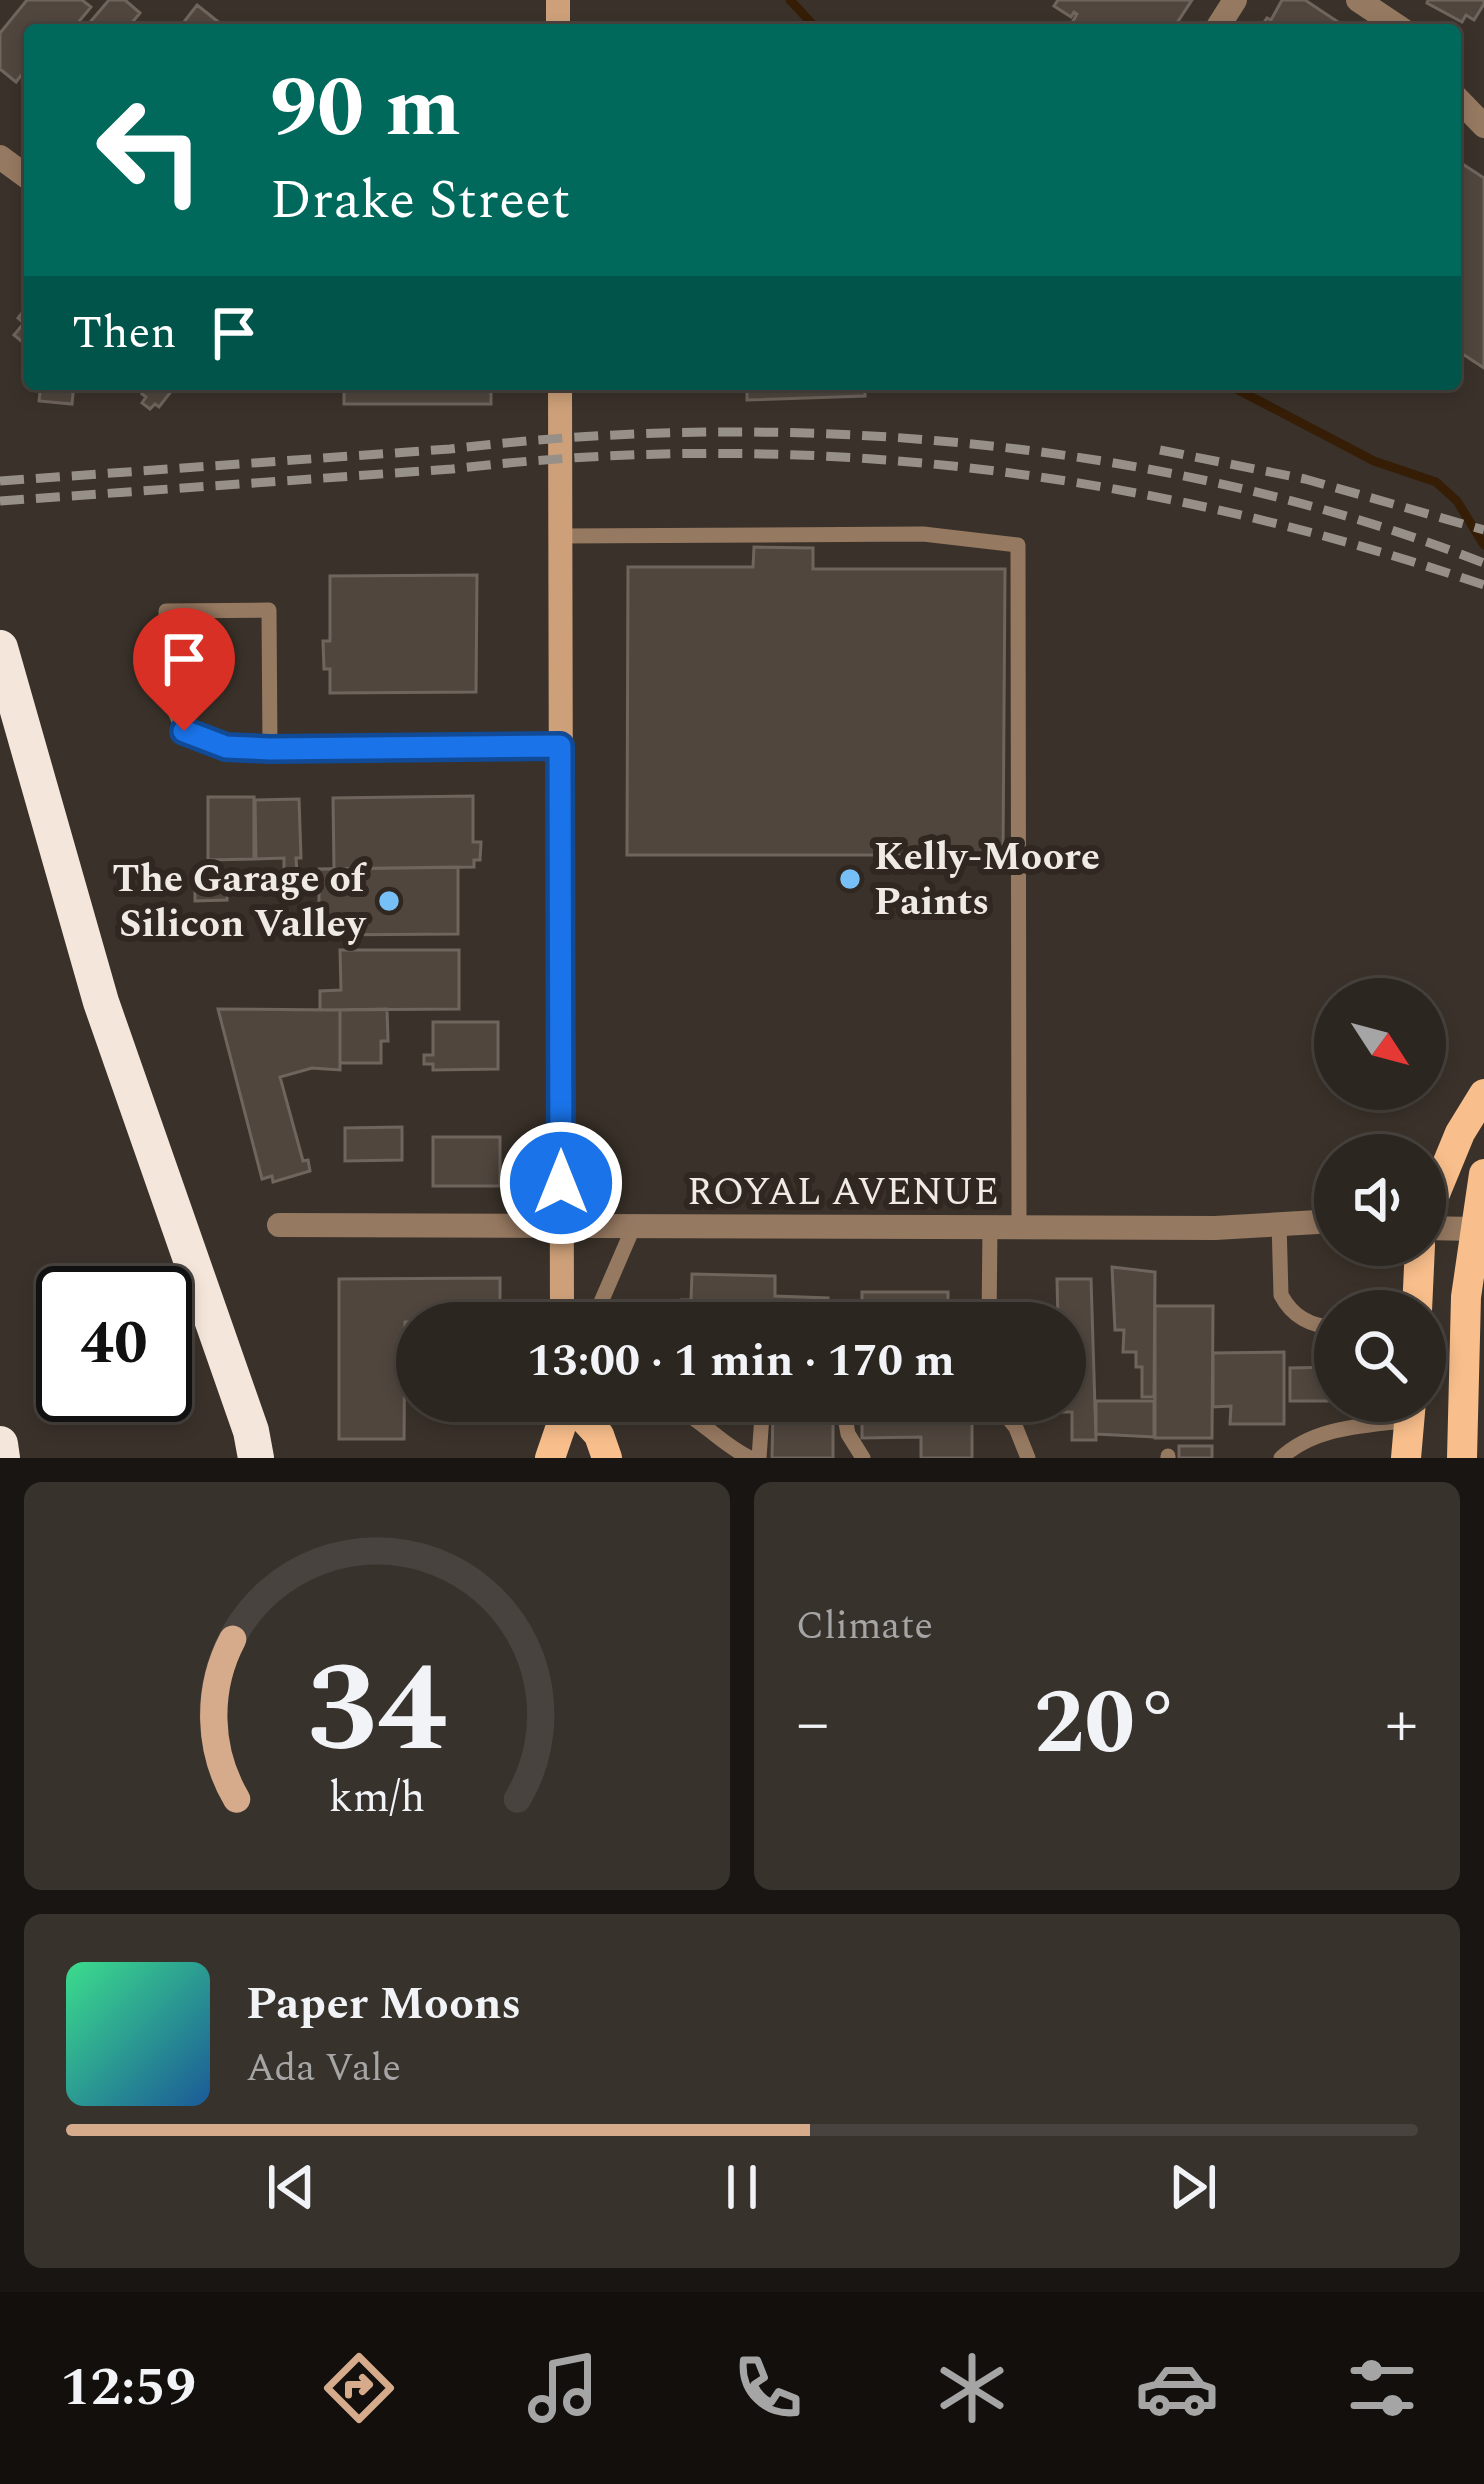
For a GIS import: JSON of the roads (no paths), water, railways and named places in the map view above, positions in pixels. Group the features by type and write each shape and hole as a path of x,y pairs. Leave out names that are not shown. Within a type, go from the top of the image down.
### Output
{"highway":[{"path":"0,648 101,1002 260,1449"},
{"path":"0,1444 2,1458"}],"main road":[{"path":"1446,1167 1484,1094"},
{"path":"1462,1458 1474,1423 1466,1297 1484,1174"},
{"path":"550,1458 560,1422"},
{"path":"582,1422 599,1435 607,1458"},
{"path":"1406,1458 1409,1422"}],"street":[{"path":"1358,0 1394,24"},
{"path":"1461,102 1484,126"},
{"path":"560,390 562,1302"},
{"path":"184,731 226,747 270,749 560,746"},
{"name":"ROYAL AVENUE","path":"279,1225 1215,1228 1314,1222"},
{"path":"1446,1228 1473,1229"},
{"path":"562,1458 563,1422"}],"lane":[{"path":"561,536 923,534 1018,545 1019,1228"},
{"path":"184,731 167,692 166,611 268,610 270,749"},
{"path":"1279,1222 1281,1295 1314,1325"},
{"path":"989,1302 991,1227"},
{"path":"601,1302 633,1228"},
{"path":"698,1422 718,1442 754,1458 760,1422"},
{"path":"846,1422 863,1458"},
{"path":"1011,1422 1028,1458"},
{"path":"1281,1458 1305,1441 1367,1422"}],"waterway":[{"path":"790,0 812,24"},
{"path":"1238,390 1374,461 1436,482 1457,501 1484,545"}],"railway":[{"path":"0,481 578,437 841,434 974,444 1106,462 1236,487 1362,521 1484,563"},
{"path":"1160,450 1305,479 1484,530"},
{"path":"0,501 584,457 715,453 845,457 1104,487 1231,513 1484,585"}],"place":[{"name":"Kelly-Moore Paints","path":"850,879"},
{"name":"The Garage of Silicon Valley","path":"389,901"}]}
